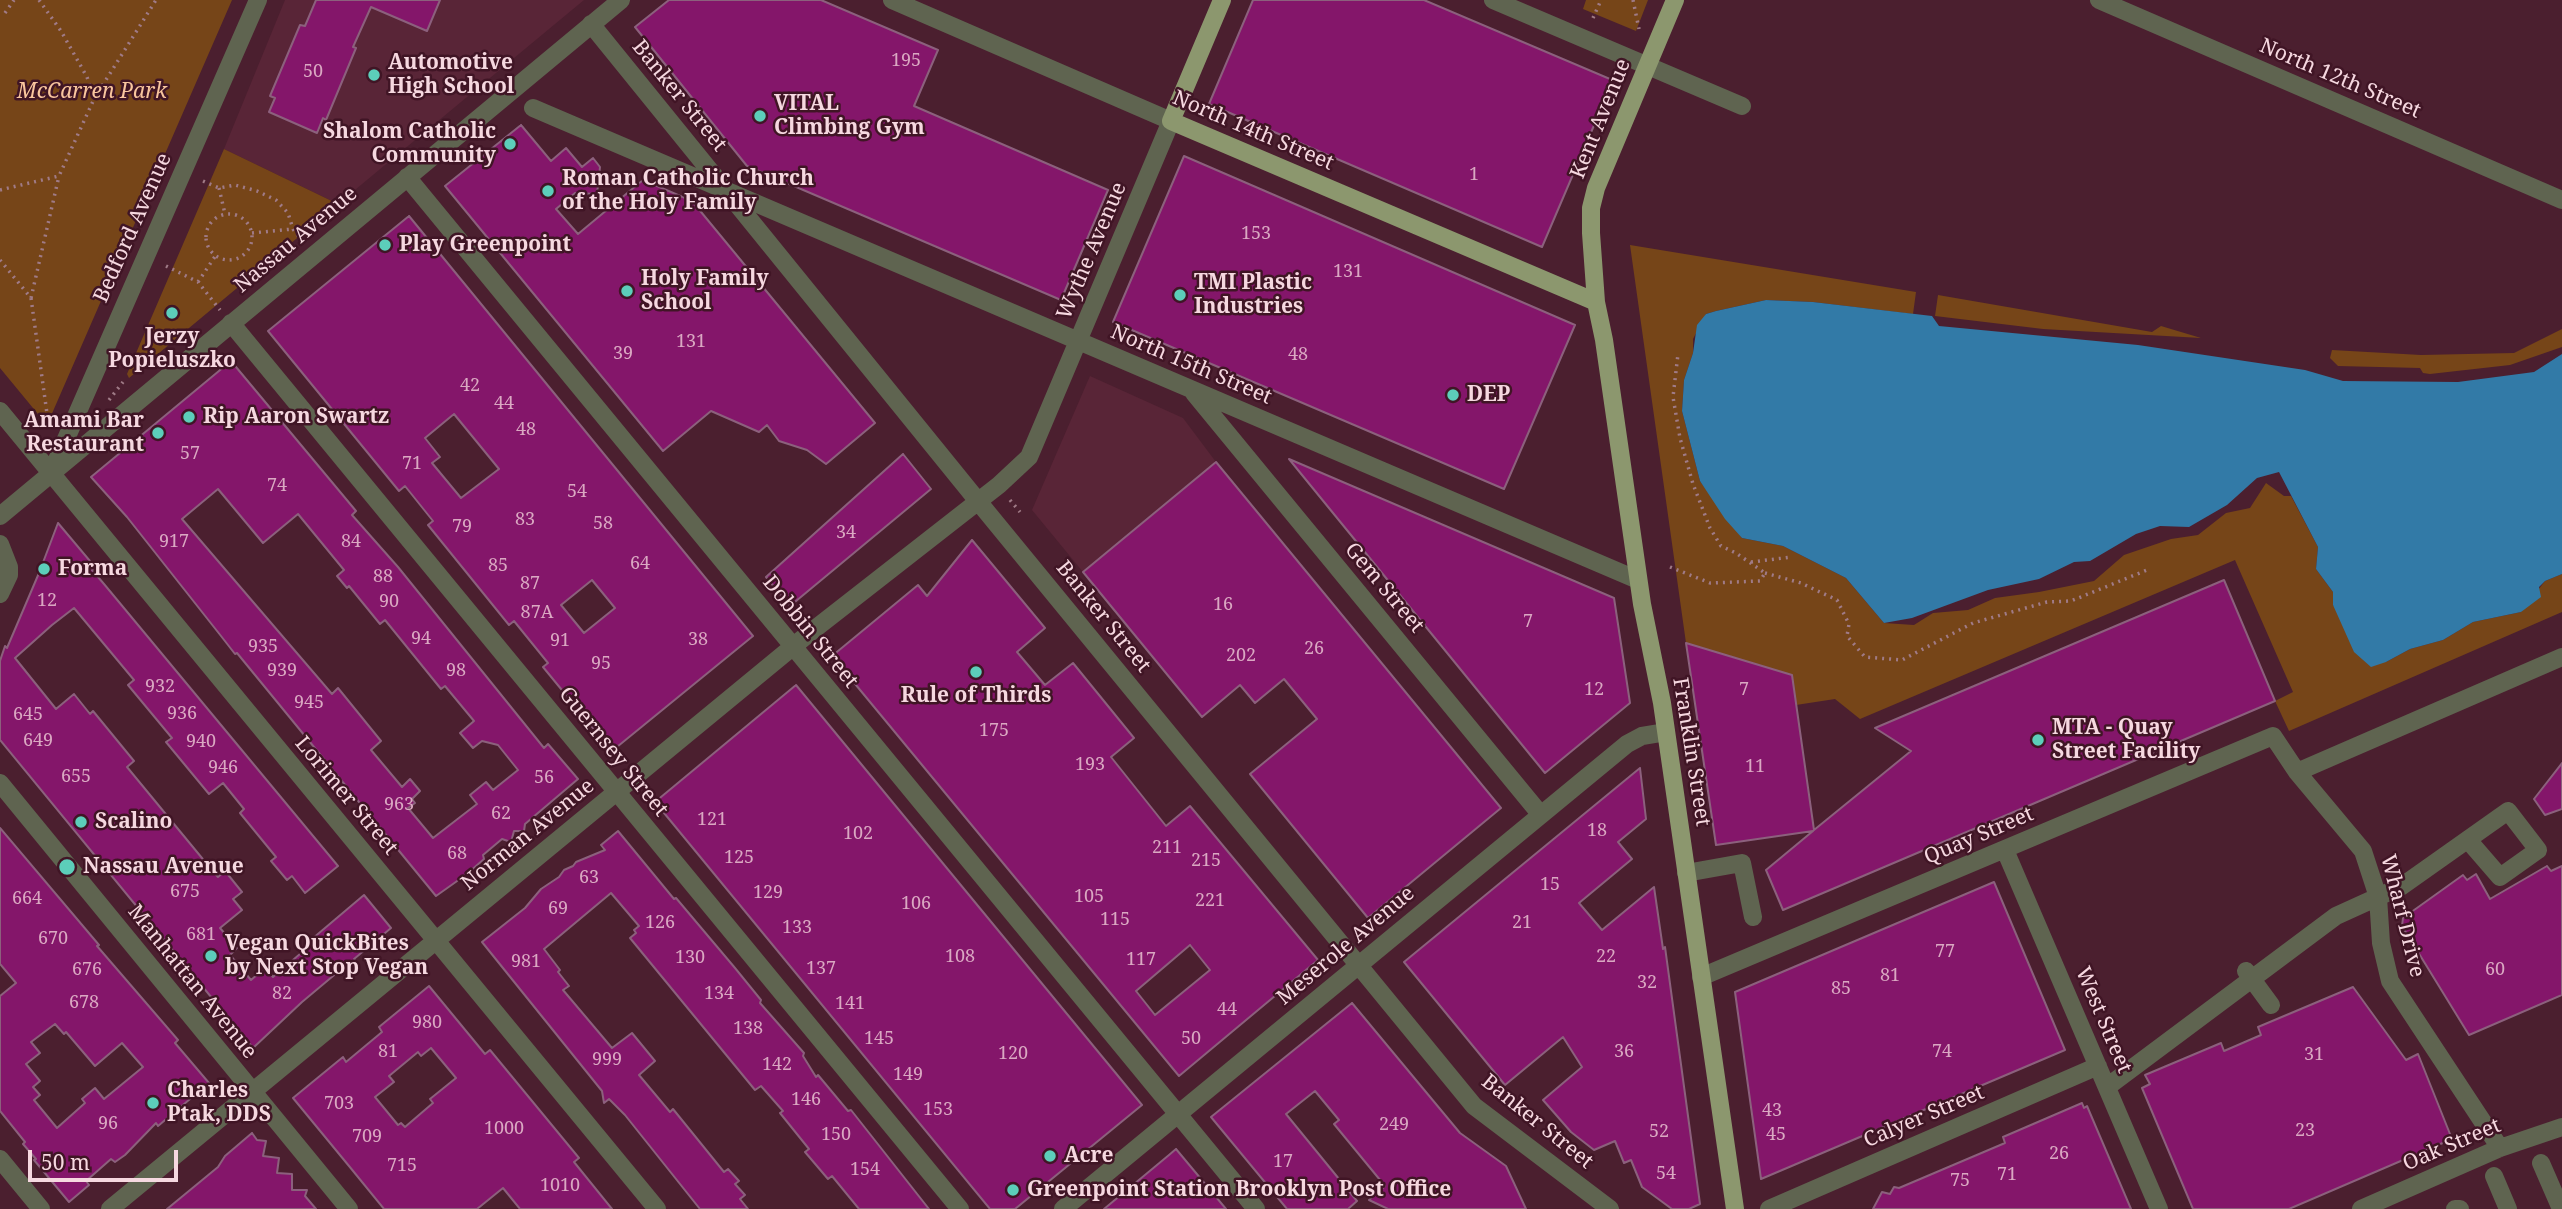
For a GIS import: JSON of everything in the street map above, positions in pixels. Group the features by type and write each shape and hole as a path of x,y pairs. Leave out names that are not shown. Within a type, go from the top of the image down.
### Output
{"main road":[{"name":"Wythe Avenue","path":"1171,121 1222,0"},
{"name":"Kent Avenue","path":"1596,302 1591,233 1592,201 1675,0"},
{"name":"North 14th Street","path":"1171,121 1596,302"},
{"name":"Franklin Street","path":"1596,302 1638,580 1666,733 1735,1209"}],"street":[{"name":"Bedford Avenue","path":"51,474 258,0"},
{"name":"Nassau Avenue","path":"0,516 51,474 225,317 407,177 621,0"},
{"name":"North 14th Street","path":"892,0 1171,121"},
{"path":"1493,0 1742,106"},
{"name":"North 12th Street","path":"2099,0 2562,200"},
{"name":"Banker Street","path":"591,24 1474,1106 1610,1209"},
{"name":"North 15th Street","path":"533,108 1638,580"},
{"name":"Wythe Avenue","path":"977,500 999,485 1029,457 1171,121"},
{"name":"Dobbin Street","path":"407,177 1256,1209"},
{"name":"Guernsey Street","path":"225,317 960,1209"},
{"name":"Gem Street","path":"1192,391 1541,815"},
{"name":"Lorimer Street","path":"0,411 657,1209"},
{"name":"Norman Avenue","path":"110,1209 793,647 977,500"},
{"path":"0,544 9,567 9,575 0,594"},
{"path":"2297,772 2562,657"},
{"name":"Meserole Avenue","path":"1063,1209 1627,744 1642,736 1666,733"},
{"name":"Wharf Drive","path":"2273,736 2297,772 2363,851 2378,897 2381,943 2390,981 2500,1148"},
{"name":"Quay Street","path":"1701,977 2273,736"},
{"name":"Manhattan Avenue","path":"0,783 349,1209"},
{"path":"2107,1087 2248,975 2336,916 2402,886 2468,839"},
{"name":"West Street","path":"2005,850 2159,1209"},
{"path":"1686,873 1742,863 1754,917"},
{"path":"2248,975 2271,1005"},
{"name":"Calyer Street","path":"1769,1209 2098,1066"},
{"name":"Oak Street","path":"2361,1209 2500,1148 2562,1127"},
{"path":"0,1159 41,1209"},
{"path":"2542,1163 2560,1203"},
{"path":"2494,1176 2508,1209"}],"path":[{"path":"5,13 14,0"},
{"path":"39,0 61,30 87,77 94,99"},
{"path":"49,428 31,298 59,176 94,99 156,0"},
{"path":"1593,18 1601,0"},
{"path":"1633,0 1639,29"},
{"path":"0,190 59,176"},
{"path":"203,181 219,188 235,185 276,200 288,213 293,229 303,242"},
{"path":"219,188 225,214"},
{"path":"225,214 243,218 252,233 248,250 233,260 216,255 207,241 207,232 217,217 225,214"},
{"path":"252,233 293,229"},
{"path":"198,282 216,255"},
{"path":"0,260 31,298"},
{"path":"166,266 198,282 225,317"},
{"path":"1678,354 1673,397 1680,438 1693,484 1710,528 1721,547 1765,573 1801,583 1838,600 1849,624 1847,636 1865,657 1902,660 1973,623 2047,602 2071,601 2147,570"},
{"path":"1007,495 1020,512"},
{"path":"1009,508 1013,503"},
{"path":"1749,562 1792,557"},
{"path":"1670,567 1710,583 1760,581 1765,573"}],"shaded area":[{"name":"Automotive High School","path":"285,0 584,0 338,204 224,149"},
{"path":"1090,376 1183,418 1216,462 1083,572 1032,510"}],"green space":[{"name":"McCarren Park","path":"0,0 232,0 47,425 0,368"},
{"path":"1586,0 1648,0 1636,31 1583,9"},
{"path":"224,149 338,204 129,378 127,374"},
{"path":"1630,245 1916,292 1913,314 1813,302 1766,300 1706,314 1693,339 1693,353 1684,380 1682,411 1700,481 1742,538 1783,546 1846,578 1884,623 1914,625 1933,613 1968,610 1995,598 2094,581 2124,555 2171,539 2198,535 2226,513 2250,508 2266,483 2284,496 2291,496 2318,547 2316,569 2333,592 2333,605 2386,662 2410,649 2443,640 2473,622 2521,612 2545,581 2562,574 2562,612 2289,731 2275,701 2293,692 2235,560 1860,719 1835,699 1796,705 1792,675 1686,643"},
{"path":"1938,295 2152,332 2161,326 2201,338 2043,329 1935,316"},
{"path":"2562,329 2562,347 2510,365 2430,374 2423,373 2420,368 2338,366 2330,358 2332,350 2421,355 2514,353"}],"water":[{"path":"1766,300 1813,302 1932,316 1939,326 2138,345 2305,370 2343,381 2458,382 2534,372 2562,354 2562,574 2545,581 2539,587 2541,597 2521,612 2473,622 2443,640 2410,649 2371,667 2354,652 2333,605 2333,592 2316,569 2318,547 2279,472 2257,478 2227,505 2189,527 2160,526 2136,534 2090,561 2074,562 2039,579 1988,590 1912,618 1884,623 1846,578 1783,546 1742,538 1725,519 1700,481 1682,411 1684,380 1693,353 1697,325 1706,314"}],"building":[{"path":"316,0 440,0 427,31 371,7 326,120 323,118 317,133 269,112 275,98 270,96 300,25 305,26"},
{"path":"669,0 821,0 938,50 914,106 1108,190 1061,300 747,166 635,27"},
{"path":"1253,0 1424,0 1617,82 1607,104 1604,102 1542,247 1209,104"},
{"path":"521,125 551,161 566,148 582,167 593,158 600,167 597,194 575,193 556,209 578,234 643,180 692,201 875,423 826,464 807,450 779,441 767,425 759,432 711,411 663,451 445,186"},
{"path":"1184,156 1575,325 1504,489 1113,322"},
{"path":"409,216 753,636 612,751 543,667 548,663 514,621 509,625 428,525 433,521 405,486 399,491 268,331","holes":["454,414 499,469 461,498 432,463 440,457 425,438","592,580 615,608 584,633 561,605"]},
{"path":"231,361 356,511 352,515 398,567 544,748 548,744 578,779 525,824 524,831 514,831 511,842 502,839 483,855 484,859 467,874 436,896 237,653 235,654 127,517 91,477","holes":["218,489 263,543 298,514 344,570 337,576 347,588 349,586 380,624 385,620 441,689 445,686 474,721 460,733 473,748 482,741 498,745 518,770 493,790 486,782 470,795 477,804 433,838 408,808 415,803 412,799 420,791 410,779 402,787 371,750 381,741 338,688 332,694 182,519"]},
{"path":"903,454 931,489 790,606 766,577"},
{"path":"1289,459 1614,598 1630,703 1545,773"},
{"path":"1216,462 1501,808 1368,918 1250,774 1317,719 1284,679 1255,703 1240,685 1202,717 1083,572"},
{"path":"58,523 95,567 92,570 338,866 305,893 292,876 287,880 271,861 276,857 240,813 244,809 223,783 209,794 166,742 172,738 128,685 134,680 74,608 52,625 15,658 56,709 74,694 90,714 93,711 134,761 127,767 218,877 225,871 242,892 233,899 242,910 220,928 237,948 230,955 251,980 265,968 273,977 314,942 312,939 364,895 391,928 354,959 341,974 339,971 302,1002 253,1048 0,740 0,661"},
{"path":"972,540 1045,628 1017,652 1045,685 1073,663 1134,738 1111,757 1166,826 1190,806 1318,960 1179,1076 832,656 918,585 927,596","holes":["1190,945 1210,970 1155,1015 1136,991"]},
{"name":"MTA - Quay Street Facility","path":"2224,580 2275,701 1783,910 1766,870 1813,831 1716,845 1686,643 1792,675 1814,830 1911,751 1875,728"},
{"path":"796,685 1142,1105 1015,1209 990,1209 655,802"},
{"path":"2562,763 2562,809 2545,815 2534,799"},
{"path":"1640,768 1646,819 1618,842 1632,859 1579,903 1602,930 1654,887 1663,949 1665,947 1700,1204 1689,1209 1672,1209 1642,1187 1631,1160 1624,1163 1615,1141 1594,1150 1571,1132 1543,1100 1582,1067 1563,1037 1505,1085 1404,962"},
{"path":"0,828 178,1040 175,1043 209,1083 158,1126 156,1123 125,1155 115,1162 111,1159 86,1181 89,1185 69,1202 34,1160 36,1159 23,1144 25,1142 0,1111 0,996 16,983 0,964","holes":["55,1024 64,1034 66,1032 95,1066 122,1043 143,1067 104,1099 95,1088 82,1099 85,1103 57,1128 34,1100 40,1095 33,1087 40,1081 26,1064 40,1053 31,1042"]},
{"path":"618,831 804,1053 803,1056 816,1077 818,1075 848,1111 851,1110 929,1209 859,1209 832,1176 828,1179 805,1152 809,1149 780,1113 783,1111 761,1086 755,1090 630,938 639,926 611,893 544,949 569,986 563,990 612,1048 632,1033 655,1061 639,1075 670,1112 673,1109 724,1172 728,1169 739,1181 735,1184 745,1195 740,1199 748,1209 700,1209 625,1115 609,1099 604,1103 602,1091 482,942 525,908 541,889 559,877 564,870 605,850 601,845"},
{"path":"2547,866 2551,871 2562,866 2562,995 2469,1035 2402,926 2403,918 2463,875 2467,880 2476,874 2490,899"},
{"path":"1994,882 2065,1050 1761,1179 1735,992"},
{"path":"429,986 485,1054 490,1050 579,1158 574,1162 612,1209 520,1209 503,1188 477,1209 384,1209 293,1098 343,1057 346,1062 382,1032 379,1027","holes":["431,1048 456,1078 430,1099 433,1103 405,1127 401,1123 398,1125 375,1097 394,1082 389,1076 418,1052 421,1056"]},
{"path":"2353,987 2406,1060 2418,1054 2452,1139 2289,1209 2193,1209 2142,1088 2150,1084 2145,1075 2221,1043 2224,1051 2261,1035 2258,1027"},
{"path":"1352,1003 1460,1133 1506,1166 1526,1209 1388,1209 1369,1200 1385,1186 1334,1124 1339,1120 1315,1091 1286,1114 1357,1201 1348,1209 1287,1209 1211,1117"},
{"path":"2082,1103 2084,1108 2087,1106 2131,1209 1873,1209 1882,1192 1890,1194 1894,1187 1899,1188 2005,1143 2003,1137"},
{"path":"252,1133 257,1140 266,1141 263,1156 279,1158 277,1173 292,1174 292,1190 307,1190 305,1196 316,1209 167,1209 218,1167 225,1156"},
{"path":"1176,1149 1226,1209 1104,1209 1169,1155"}],"place":[{"name":"Automotive High School","path":"374,75"},
{"name":"VITAL Climbing Gym","path":"760,116"},
{"name":"Shalom Catholic Community","path":"510,144"},
{"name":"Roman Catholic Church of the Holy Family","path":"548,191"},
{"name":"Play Greenpoint","path":"385,245"},
{"name":"Holy Family School","path":"627,291"},
{"name":"TMI Plastic Industries","path":"1180,295"},
{"name":"Jerzy Popieluszko","path":"172,313"},
{"name":"DEP","path":"1453,395"},
{"name":"Rip Aaron Swartz","path":"189,417"},
{"name":"Amami Bar Restaurant","path":"158,433"},
{"name":"Forma","path":"44,569"},
{"name":"Rule of Thirds","path":"976,672"},
{"name":"MTA - Quay Street Facility","path":"2038,740"},
{"name":"Scalino","path":"81,822"},
{"name":"Nassau Avenue","path":"67,867"},
{"name":"Vegan QuickBites by Next Stop Vegan","path":"211,956"},
{"name":"Charles Ptak, DDS","path":"153,1103"},
{"name":"Acre","path":"1050,1156"},
{"name":"Greenpoint Station Brooklyn Post Office","path":"1013,1190"}]}
